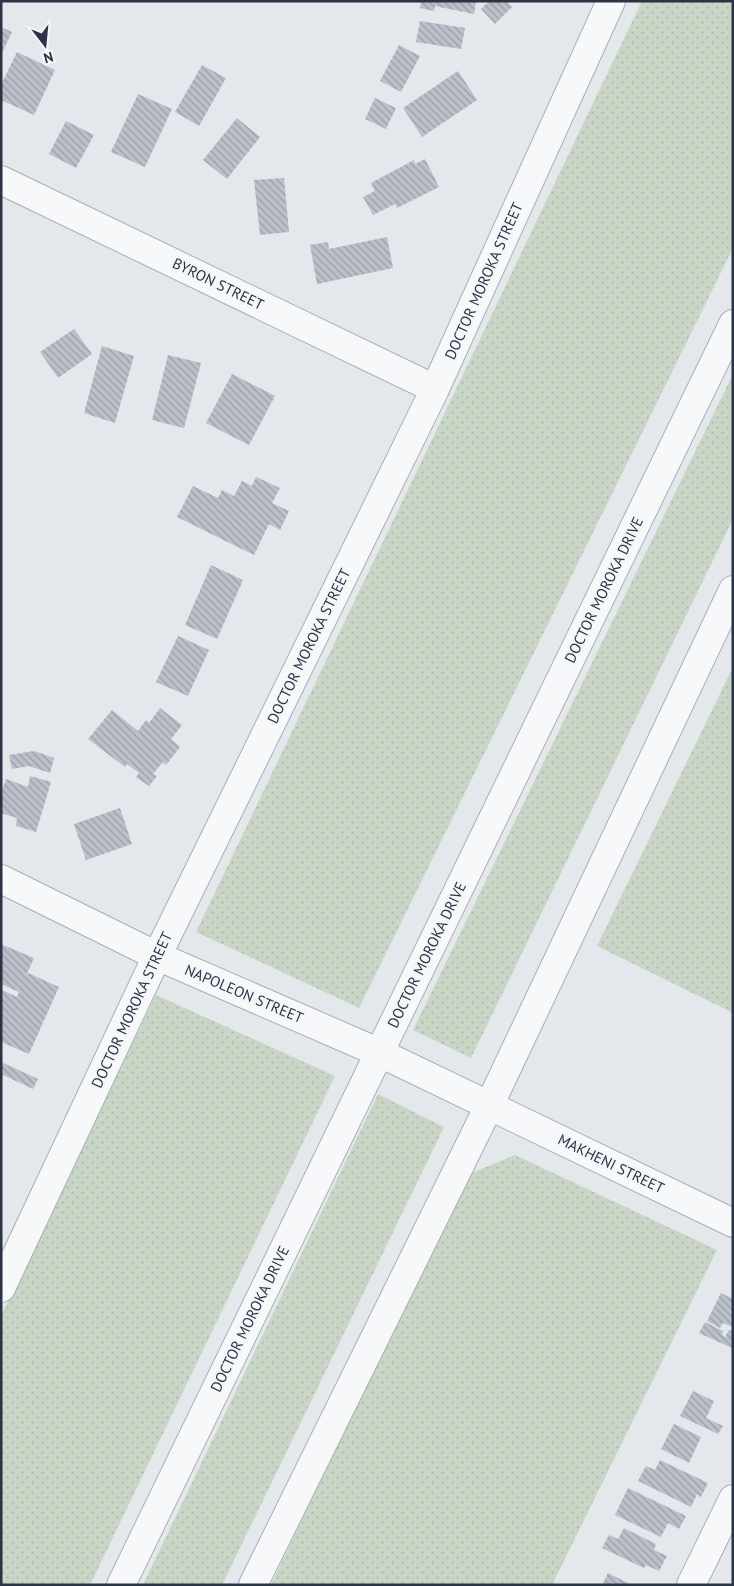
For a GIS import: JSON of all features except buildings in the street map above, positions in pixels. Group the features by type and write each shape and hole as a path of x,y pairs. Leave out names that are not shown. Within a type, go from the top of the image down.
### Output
{"street":[{"name":"DOCTOR MOROKA STREET","path":"1,1288 156,956 435,389 611,1"},
{"name":"BYRON STREET","path":"1,180 435,389"},
{"name":"DOCTOR MOROKA DRIVE","path":"121,1585 733,324"},
{"path":"253,1585 489,1106 733,590"},
{"name":"NAPOLEON STREET","path":"1,879 156,956 380,1053 489,1106"},
{"name":"MAKHENI STREET","path":"489,1106 733,1223"},
{"path":"691,1585 733,1499"}],"green space":[{"path":"642,1 733,1 733,248 359,1008 196,932"},
{"path":"733,374 733,519 471,1058 413,1030"},
{"path":"733,667 733,1013 597,946"},
{"path":"156,995 335,1076 90,1585 1,1585 1,1316"},
{"path":"378,1094 444,1127 222,1585 143,1585"},
{"path":"515,1155 717,1250 552,1585 271,1585 465,1176"}]}
